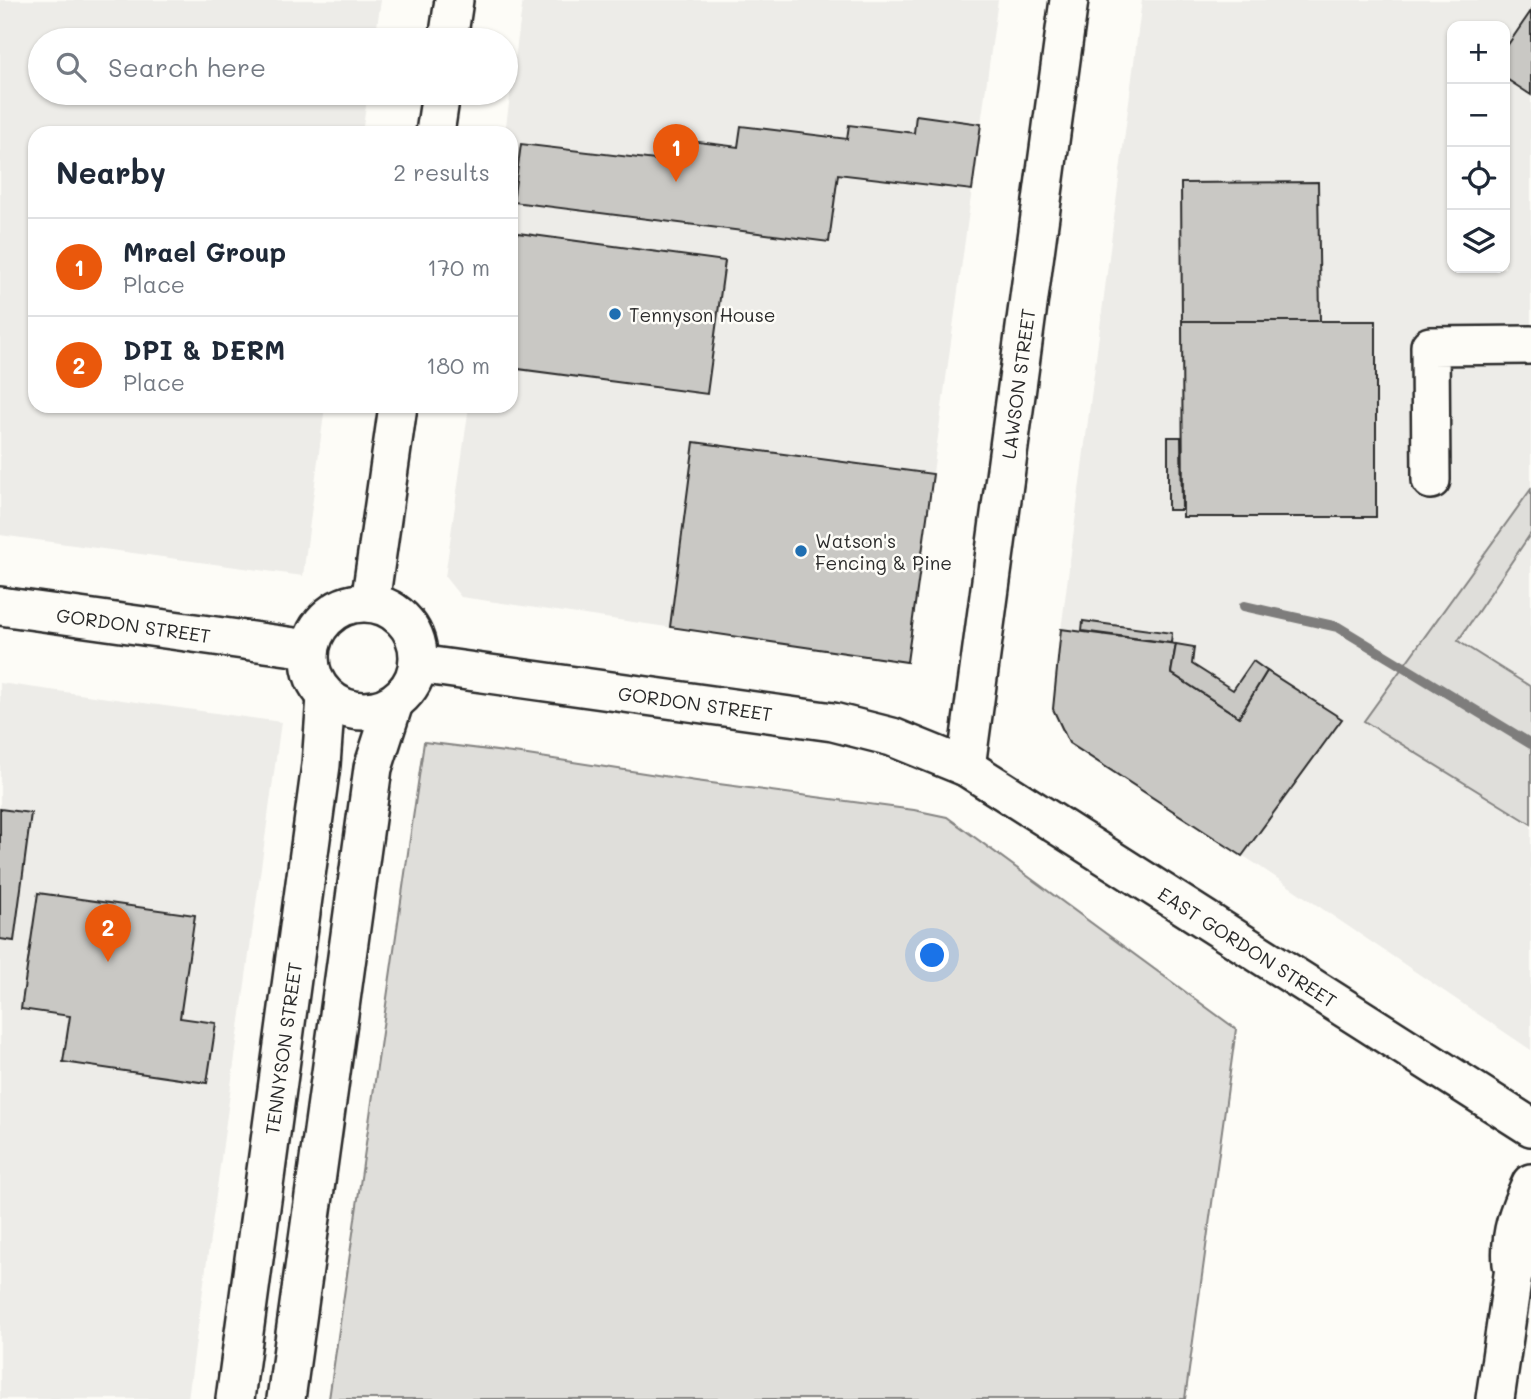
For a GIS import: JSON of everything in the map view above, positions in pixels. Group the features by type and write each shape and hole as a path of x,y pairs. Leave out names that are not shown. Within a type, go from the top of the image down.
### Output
{"street":[{"path":"450,28 454,0"},
{"name":"LAWSON STREET","path":"966,767 1069,0"},
{"path":"436,126 439,105"},
{"path":"1431,480 1430,346 1531,345"},
{"path":"370,603 397,413"},
{"path":"370,603 387,607 401,617 412,631 418,647 418,664 414,679 406,692 394,703 377,710 359,712 341,707 326,697 313,675 309,649 314,633 324,619 345,606 370,603"},
{"name":"GORDON STREET","path":"0,606 309,649"},
{"name":"GORDON STREET","path":"418,664 833,722 892,737 966,767"},
{"name":"TENNYSON STREET","path":"235,1399 321,765 326,697"},
{"path":"286,1399 373,768 394,703"},
{"name":"EAST GORDON STREET","path":"966,767 1531,1127"},
{"path":"273,1115 324,1122"},
{"path":"1495,1399 1513,1275 1512,1237 1516,1216 1531,1182"},
{"path":"1513,1275 1531,1237"},
{"path":"241,1355 291,1362"}],"shaded area":[{"path":"0,0 381,0 377,28 28,28 28,105 366,105 363,126 28,126 28,413 324,413 303,576 0,535"},
{"path":"523,0 998,0 907,662 461,597 445,577 468,413 518,413 518,126 506,126 509,105 518,105 518,37"},
{"path":"1142,0 1531,0 1531,489 1364,720 1531,826 1531,1050 1259,866 1087,756 1069,743 1053,709"},
{"path":"1531,489 1531,533 1458,641 1531,687 1531,824 1364,721"},
{"path":"1531,533 1531,687 1458,641"},
{"path":"0,683 281,722 188,1399 0,1399"},
{"path":"424,742 914,810 947,817 1236,1029 1185,1399 329,1399"}],"building":[{"path":"1531,11 1531,95 1510,81 1510,42"},
{"path":"916,115 981,124 972,190 838,174 829,242 518,203 521,144 655,160 659,137 738,147 741,126 847,139 849,125 914,133"},
{"path":"1318,182 1320,321 1182,321 1181,183"},
{"name":"Tennyson House","path":"518,233 725,261 707,394 518,369"},
{"path":"1182,321 1376,321 1376,517 1183,517"},
{"path":"1168,437 1181,437 1182,510 1168,510"},
{"name":"Watson's Fencing & Pine","path":"694,442 933,474 907,662 670,627"},
{"path":"1083,621 1172,633 1171,643 1082,631"},
{"path":"1061,629 1176,644 1171,673 1239,717 1267,671 1342,719 1242,856 1069,743 1053,709"},
{"path":"1176,644 1194,647 1192,664 1233,690 1253,661 1267,671 1239,717 1171,673"},
{"path":"0,809 31,813 14,941 0,939"},
{"path":"38,893 195,915 180,1018 216,1023 207,1083 63,1062 70,1016 21,1009"}],"waterway":[{"path":"1244,606 1338,627 1531,744"}],"place":[{"name":"Mrael Group","path":"676,182"},
{"name":"Tennyson House","path":"615,314"},
{"name":"Watson's Fencing & Pine","path":"801,551"},
{"name":"DPI & DERM","path":"108,962"}]}
